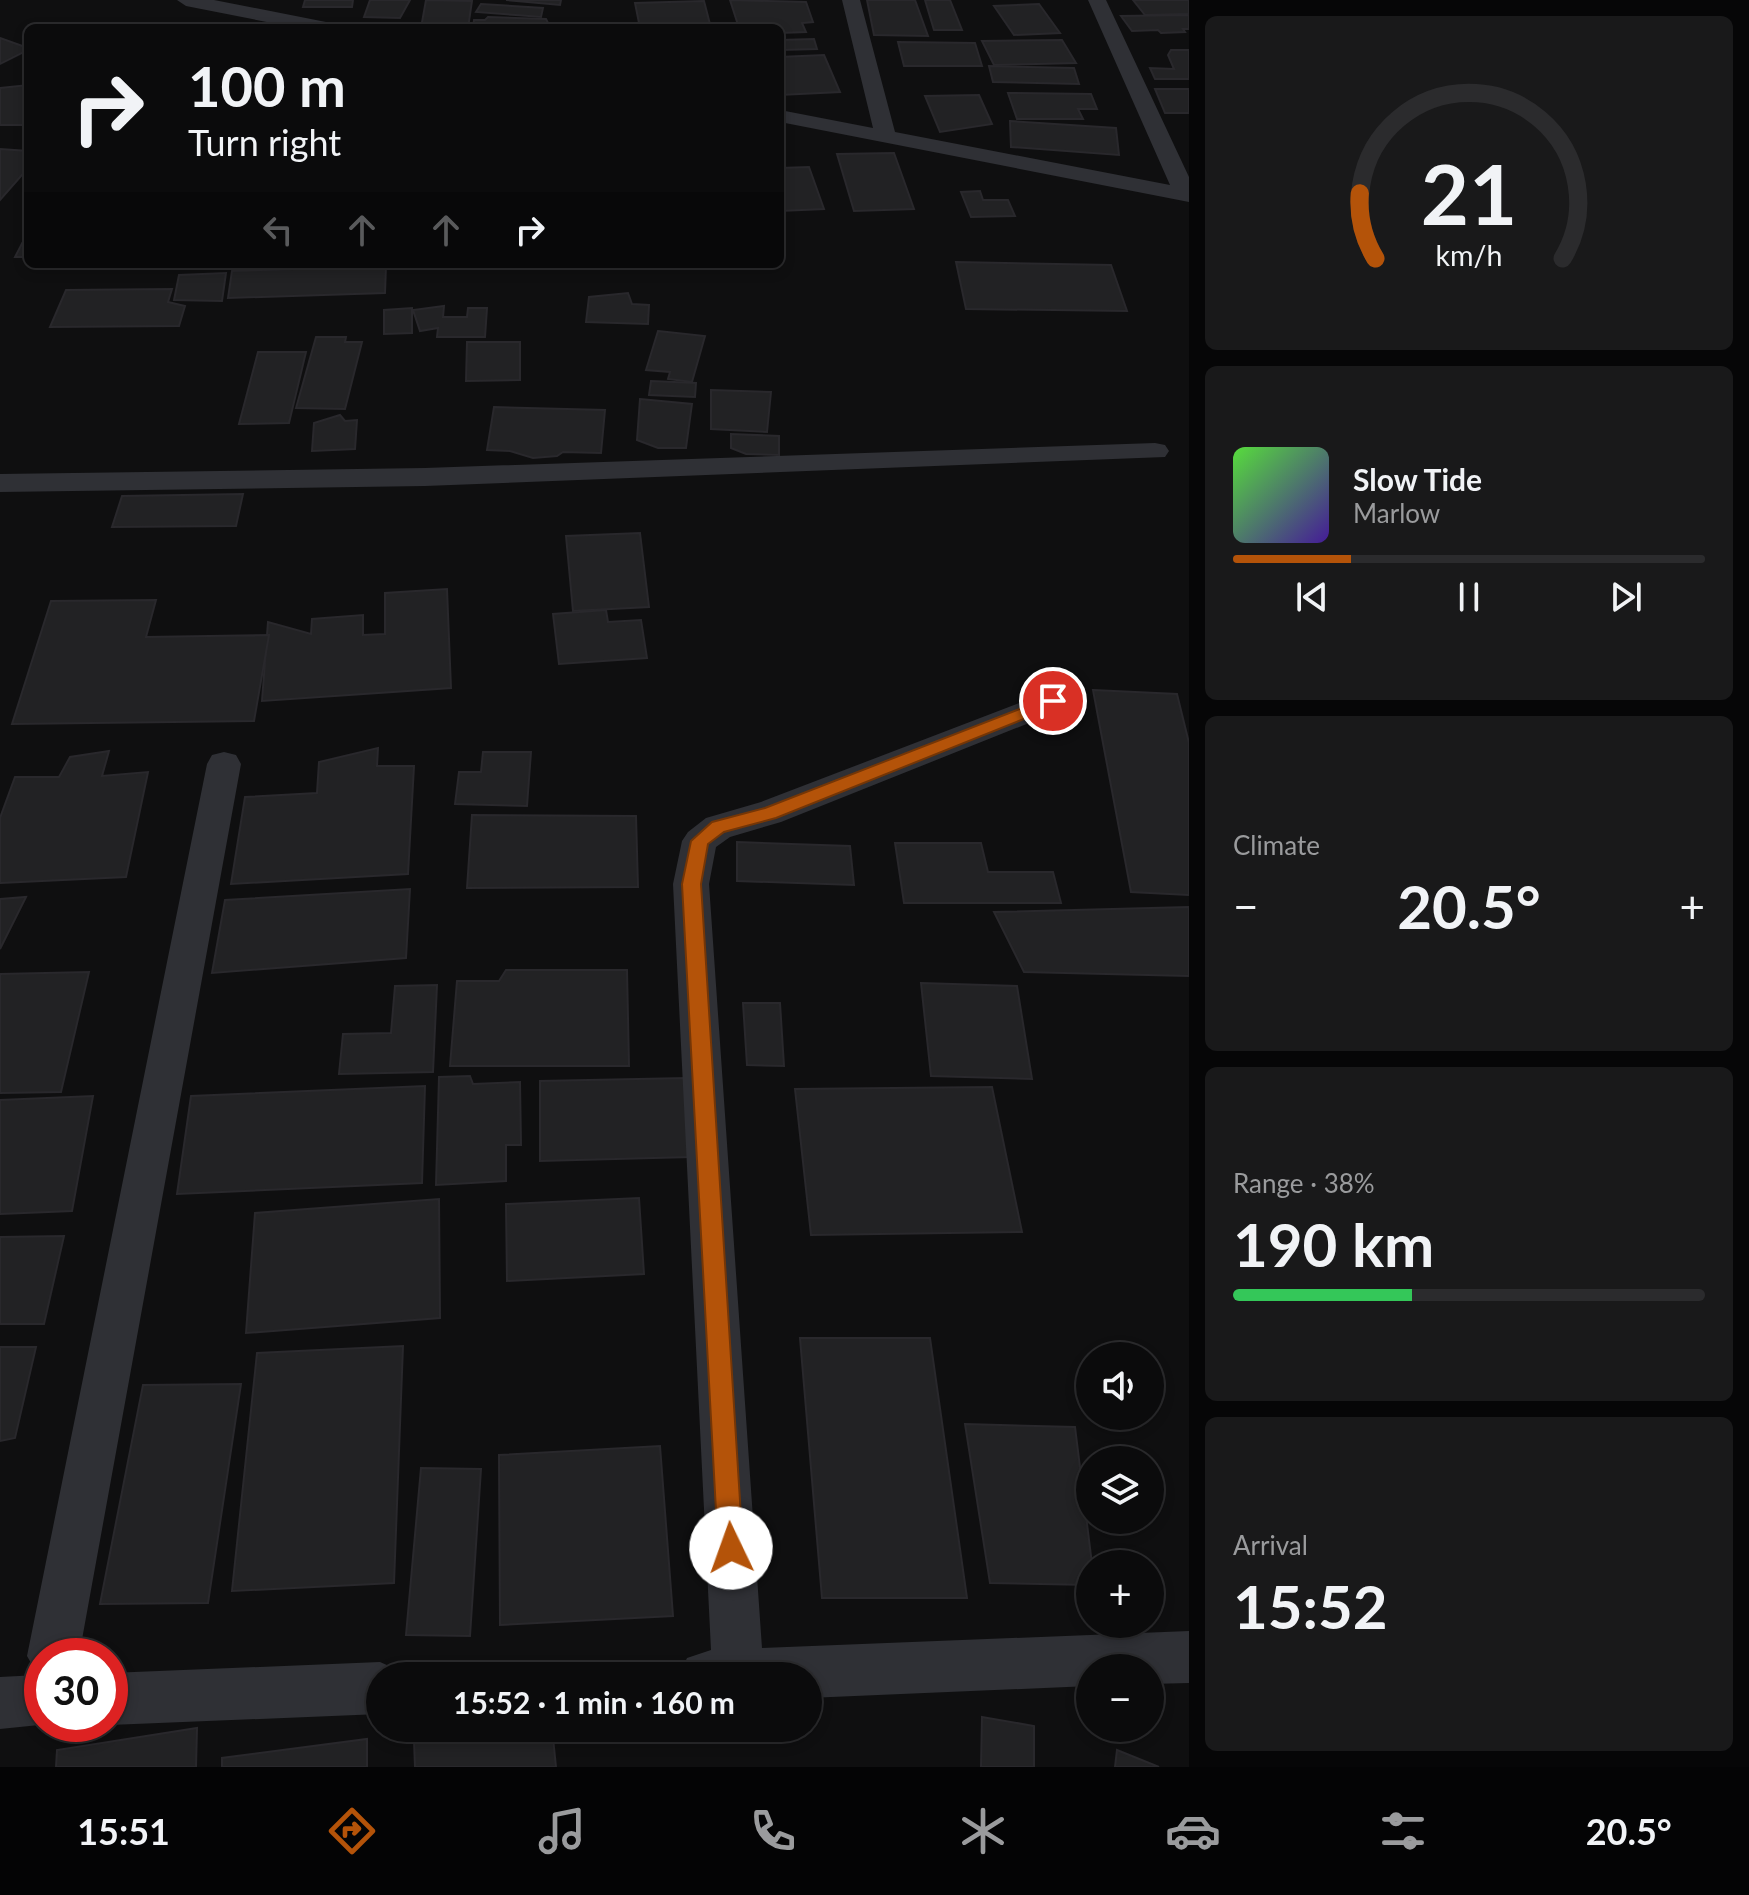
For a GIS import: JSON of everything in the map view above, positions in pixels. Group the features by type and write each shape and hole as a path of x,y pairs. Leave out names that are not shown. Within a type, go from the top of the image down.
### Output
{"street":[{"path":"186,0 306,24"},
{"path":"851,0 886,137"},
{"path":"1097,0 1187,195"},
{"path":"784,117 1187,195"},
{"path":"0,483 425,477 1155,451"},
{"path":"721,1662 691,884 700,841 718,827 769,813 1053,701"},
{"path":"56,1638 224,764"},
{"path":"822,1671 1189,1657"},
{"path":"128,1698 366,1689"},
{"path":"0,1703 24,1702"}],"building":[{"path":"305,0 353,0 352,7 303,7"},
{"path":"370,0 410,0 400,18 364,17"},
{"path":"426,0 472,1 469,24 422,24"},
{"path":"506,0 561,0 560,5"},
{"path":"730,0 806,2 813,22 802,23 806,32 784,33 784,24 738,24"},
{"path":"867,0 915,0 928,36 874,35"},
{"path":"925,0 950,0 962,30 934,30"},
{"path":"1133,0 1189,0 1189,14 1145,15"},
{"path":"704,1 710,24 639,24 635,3"},
{"path":"481,4 543,8 541,17 476,12"},
{"path":"1039,4 1060,33 1014,35 994,6"},
{"path":"1189,15 1189,29 1183,29 1185,32 1161,33 1158,30 1132,31 1121,16"},
{"path":"488,17 546,19 548,23 568,24 474,24 474,20"},
{"path":"0,38 24,47 24,52 0,64"},
{"path":"814,39 817,49 784,50 784,40"},
{"path":"1062,40 1076,63 994,65 982,41"},
{"path":"898,42 975,43 982,66 904,66"},
{"path":"1171,50 1189,50 1189,79 1155,79 1150,68 1174,69 1168,55"},
{"path":"824,55 840,92 784,95 784,57"},
{"path":"989,66 1074,68 1079,84 993,82"},
{"path":"24,85 24,125 0,125 0,88"},
{"path":"1155,89 1189,89 1189,113 1165,113"},
{"path":"1008,93 1091,94 1097,109 1078,109 1083,119 1017,119"},
{"path":"979,95 992,124 940,132 925,96"},
{"path":"1010,121 1116,128 1119,155 1011,147"},
{"path":"0,149 24,151 24,173 0,200"},
{"path":"894,153 914,209 854,211 837,154"},
{"path":"809,167 824,209 784,211 784,168"},
{"path":"980,191 983,200 1008,200 1015,216 971,217 961,192"},
{"path":"24,240 24,257 15,257"},
{"path":"956,262 1111,265 1127,311 966,309"},
{"path":"386,268 385,293 228,298 232,271"},
{"path":"226,273 222,301 174,300 179,275"},
{"path":"172,289 168,302 185,306 179,326 50,327 66,290"},
{"path":"628,293 632,304 649,305 648,324 586,322 589,297"},
{"path":"444,306 443,317 467,317 468,308 487,308 485,337 437,337 438,328 420,331 413,310"},
{"path":"412,308 412,333 384,334 384,310"},
{"path":"658,331 705,336 692,382 668,379 670,372 646,370"},
{"path":"316,337 346,337 345,342 362,342 345,409 296,408"},
{"path":"467,342 520,342 520,380 466,381"},
{"path":"258,352 306,352 289,423 239,424"},
{"path":"651,381 696,383 695,397 649,395"},
{"path":"711,390 771,392 767,432 711,429"},
{"path":"640,399 692,404 686,448 658,448 637,440"},
{"path":"494,407 605,410 601,453 563,452 557,456 533,458 510,451 487,450"},
{"path":"340,415 345,421 357,420 355,449 312,451 314,423"},
{"path":"731,434 779,436 779,455 746,454 731,448"},
{"path":"243,494 236,526 112,527 122,496"},
{"path":"640,533 649,607 573,611 566,536"},
{"path":"447,589 451,688 262,701 268,622 311,634 312,619 363,615 363,635 385,634 385,593"},
{"path":"156,600 146,637 269,635 254,721 12,724 51,601"},
{"path":"606,610 608,622 641,620 647,658 559,664 553,614"},
{"path":"1093,690 1177,694 1189,743 1189,895 1131,892"},
{"path":"378,748 377,766 414,766 408,874 231,884 245,797 317,793 319,762"},
{"path":"109,751 102,776 148,772 126,877 0,883 0,818 15,777 59,777 70,757"},
{"path":"483,752 531,752 527,806 455,804 459,772 481,772"},
{"path":"472,815 636,816 638,887 467,888"},
{"path":"737,842 850,846 854,885 737,881"},
{"path":"895,843 981,843 988,872 1053,872 1061,903 904,903"},
{"path":"410,889 406,958 212,973 225,900"},
{"path":"26,897 0,949 0,899"},
{"path":"1189,907 1189,976 1024,972 994,912"},
{"path":"506,970 627,970 629,1066 450,1066 457,981 499,981"},
{"path":"89,972 61,1092 0,1093 0,974"},
{"path":"921,983 1017,986 1032,1079 931,1076"},
{"path":"437,985 433,1072 339,1074 343,1034 391,1033 395,986"},
{"path":"743,1003 780,1003 784,1066 747,1065"},
{"path":"470,1076 473,1084 520,1082 521,1145 506,1145 506,1181 436,1185 439,1077"},
{"path":"686,1078 691,1157 540,1161 540,1081"},
{"path":"425,1086 422,1183 177,1194 191,1096"},
{"path":"992,1087 1022,1232 811,1235 795,1089"},
{"path":"93,1096 72,1211 0,1214 0,1100"},
{"path":"639,1198 644,1274 507,1281 506,1204"},
{"path":"439,1199 440,1318 246,1333 255,1213"},
{"path":"64,1236 44,1324 0,1324 0,1237"},
{"path":"800,1338 930,1338 967,1598 822,1598"},
{"path":"403,1346 394,1583 232,1591 257,1353"},
{"path":"0,1347 36,1347 15,1438 0,1441"},
{"path":"241,1384 208,1603 100,1604 143,1385"},
{"path":"965,1424 1075,1427 1076,1534 1088,1534 1090,1550 1076,1550 1076,1585 990,1583"},
{"path":"660,1446 673,1616 500,1625 499,1455"},
{"path":"421,1468 481,1469 470,1636 406,1635"},
{"path":"982,1717 1034,1726 1034,1767 981,1767"},
{"path":"197,1728 196,1767 56,1767 57,1750 128,1742 128,1739"},
{"path":"366,1739 367,1742 367,1767 222,1767 222,1758"},
{"path":"414,1742 553,1742 556,1767 415,1767"},
{"path":"1117,1750 1159,1767 1115,1767"}],"route":[{"path":"731,1548 691,884 700,841 718,827 769,813 1053,701"}]}
